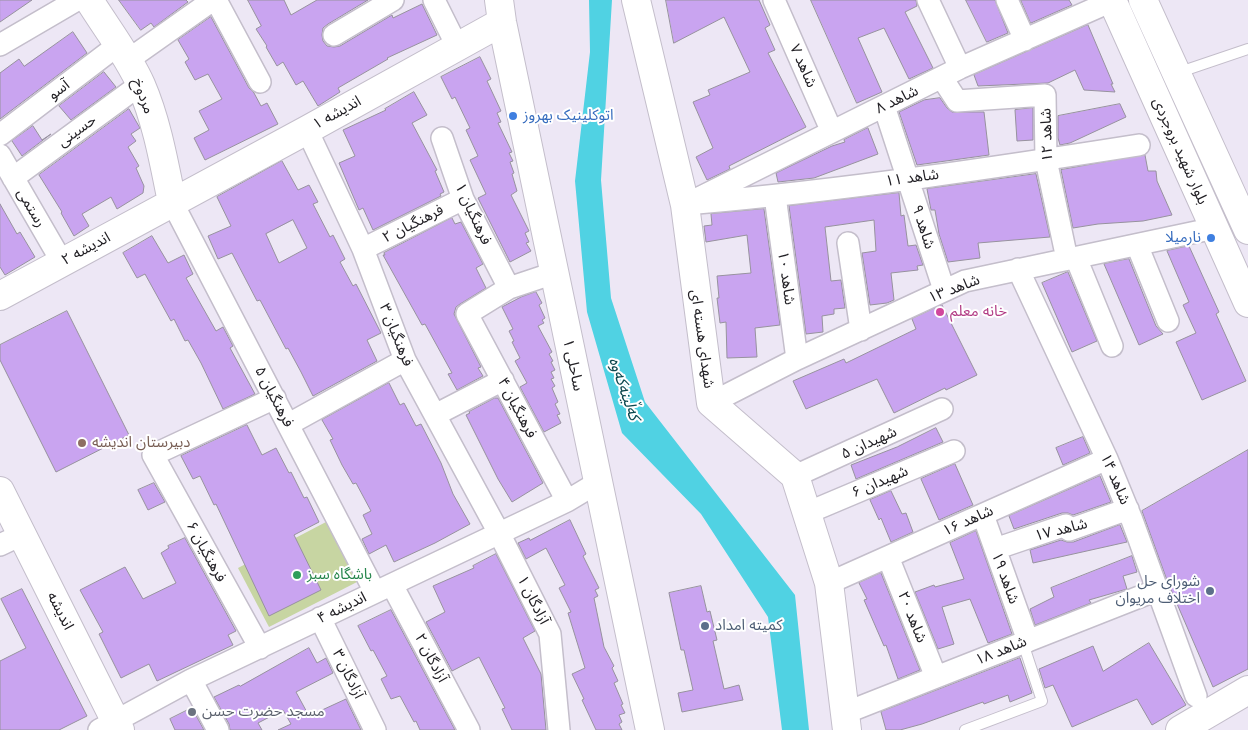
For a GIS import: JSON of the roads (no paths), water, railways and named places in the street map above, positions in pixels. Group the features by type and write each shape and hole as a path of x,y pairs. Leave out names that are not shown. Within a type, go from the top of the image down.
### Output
{"street":[{"path":"0,45 76,0"},
{"name":"مردوخ","path":"89,0 141,84 160,147 172,202"},
{"path":"215,0 260,82"},
{"name":"آسو","path":"0,135 123,53 215,0"},
{"path":"334,35 393,0"},
{"path":"434,0 457,46"},
{"name":"شهدای هسته ای","path":"636,0 685,204 711,403 795,476"},
{"name":"شاهد ۷","path":"774,0 832,132"},
{"path":"928,0 951,73"},
{"path":"1007,0 1025,40"},
{"name":"بلوار شهید بروجردی","path":"1143,0 1247,223"},
{"name":"شاهد ۸","path":"685,204 951,73 1112,1"},
{"name":"بلوار شهید بروجردی","path":"1112,1 1248,303"},
{"name":"اندیشه ۱","path":"172,202 307,130 457,46 500,11"},
{"name":"ساحلی ۱","path":"500,11 650,730"},
{"name":"شاهد ۱۲","path":"951,73 957,101 1045,95 1046,160 1072,258 1112,346"},
{"name":"حسینی","path":"13,178 141,84"},
{"name":"شاهد ۹","path":"884,106 944,290"},
{"name":"فرهنگیان ۳","path":"307,130 363,249 405,360 499,533"},
{"name":"فرهنگیان ۱","path":"442,138 463,198 509,288"},
{"name":"شاهد ۱۱","path":"685,204 775,196 1046,160 1139,144"},
{"name":"رستمی","path":"0,155 62,262"},
{"name":"شاهد ۱۰","path":"775,196 797,359"},
{"name":"فرهنگیان ۲","path":"363,249 463,198"},
{"name":"اندیشه ۲","path":"0,296 172,202"},
{"name":"فرهنگیان ۵","path":"172,202 289,424 384,589"},
{"path":"1215,228 1247,223"},
{"name":"شاهد ۱۳","path":"711,403 797,359 965,281 1215,228"},
{"path":"848,243 861,330"},
{"path":"1137,245 1168,320"},
{"name":"شاهد ۱۴","path":"1018,269 1107,459 1128,509 1196,696"},
{"path":"509,288 554,273"},
{"name":"فرهنگیان ۴","path":"509,288 467,314 567,501"},
{"path":"289,424 405,360"},
{"path":"435,415 503,380"},
{"name":"فرهنگیان ۶","path":"260,648 153,455 275,398"},
{"name":"شهیدان ۵","path":"795,476 942,410"},
{"name":"شهیدان ۶","path":"807,513 954,451"},
{"name":"شاهد ۱۶","path":"828,583 1107,459"},
{"path":"795,476 828,583 846,721"},
{"name":"اندیشه ۴","path":"112,727 191,680 567,501 597,483"},
{"name":"اندیشه","path":"0,491 11,540 112,727"},
{"name":"شاهد ۱۷","path":"995,549 1066,525 1069,530 1128,509"},
{"name":"شاهد ۱۹","path":"983,515 1025,642"},
{"name":"آزادگان ۱","path":"499,533 550,634 559,730"},
{"name":"شاهد ۲۰","path":"888,557 936,677"},
{"name":"آزادگان ۲","path":"384,589 469,730"},
{"name":"شاهد ۱۸","path":"846,721 936,677 1157,590"},
{"name":"آزادگان ۳","path":"320,618 375,730"},
{"path":"191,680 218,730"},
{"path":"1180,730 1248,690"}],"lane":[{"path":"1176,73 1248,49"},
{"path":"965,730 1042,702 1025,642"}],"water":[{"name":"کەڵینەکەوە","path":"589,0 612,0 601,180 611,298 645,402 795,595 809,730 782,730 768,617 701,514 622,433 587,312 575,181 590,52"}],"place":[{"name":"اتوکلینیک بهروز","path":"513,116"},
{"name":"نارمیلا","path":"1211,238"},
{"name":"خانه معلم","path":"940,312"},
{"name":"دبیرستان اندیشه","path":"82,443"},
{"name":"باشگاه سبز","path":"297,575"},
{"name":"شورای حل اختلاف مریوان","path":"1210,591"},
{"name":"کمیته امداد","path":"705,626"},
{"name":"مسجد حضرت حسن","path":"192,712"}]}
